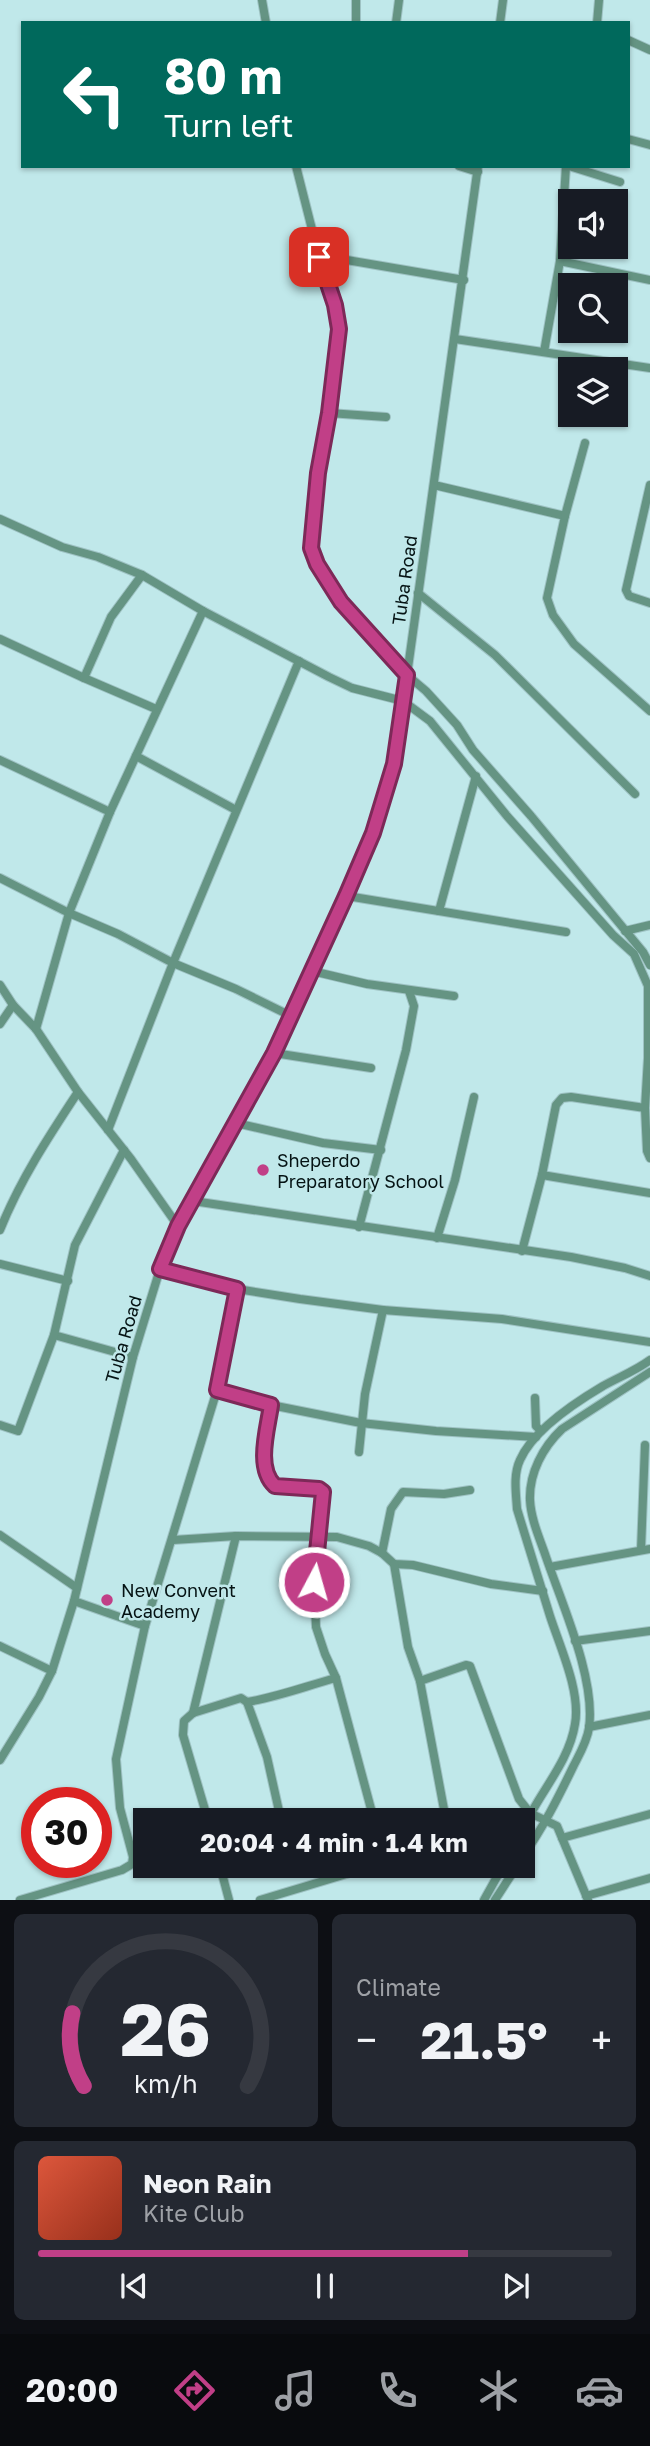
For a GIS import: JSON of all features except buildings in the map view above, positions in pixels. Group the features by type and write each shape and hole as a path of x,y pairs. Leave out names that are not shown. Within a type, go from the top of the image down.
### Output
{"street":[{"path":"262,0 266,21"},
{"path":"356,0 356,21"},
{"path":"396,21 399,0"},
{"path":"500,21 503,0"},
{"path":"597,21 599,0"},
{"path":"630,41 650,50"},
{"path":"630,140 650,145"},
{"path":"297,168 319,257 335,305 339,329 329,413 318,473 311,548 317,564 341,602 457,725 473,750 643,952 650,965"},
{"path":"567,189 568,168"},
{"path":"574,168 620,182"},
{"name":"Tuba Road","path":"0,1760 52,1671 74,1601 133,1357 160,1269 178,1226 274,1053 346,896 385,799 394,764 478,169"},
{"path":"319,257 464,280"},
{"path":"544,352 560,261 650,280"},
{"path":"455,339 650,368"},
{"path":"329,413 386,417"},
{"path":"585,443 547,598 553,615 574,644 650,711"},
{"path":"434,485 565,516"},
{"path":"650,485 626,590 629,596 650,603"},
{"path":"0,519 62,547 98,557 142,576 203,611 352,688 403,701 430,721 507,816 634,954 648,986 645,1108 650,1158"},
{"path":"84,678 111,617 142,576"},
{"path":"418,593 495,655 635,794"},
{"path":"36,1029 69,913 110,812 203,611"},
{"path":"0,639 156,709"},
{"path":"108,1130 173,963 299,661"},
{"path":"136,756 236,810"},
{"path":"0,760 110,812"},
{"path":"439,911 476,776"},
{"path":"0,878 173,963 291,1016"},
{"path":"346,896 566,932"},
{"path":"625,931 650,925"},
{"path":"312,971 344,980 454,996"},
{"path":"0,985 13,1005 36,1029 78,1092 124,1150 178,1226"},
{"path":"359,1227 406,1050 414,1006 410,991"},
{"path":"0,1024 13,1005"},
{"path":"274,1053 371,1068"},
{"path":"0,1230 18,1189 47,1138 78,1092"},
{"path":"437,1238 455,1180 474,1097"},
{"path":"522,1251 542,1175 556,1105 562,1098 645,1108"},
{"path":"236,1123 323,1143 381,1150"},
{"path":"0,1425 18,1432 54,1335 75,1245 124,1150"},
{"path":"542,1175 650,1193"},
{"path":"193,1201 571,1258 625,1268 650,1276"},
{"path":"0,1264 68,1281"},
{"path":"160,1269 237,1289 383,1310 502,1319 650,1342"},
{"path":"20,1900 122,1870 132,1864 133,1857 121,1808 116,1759 145,1626 217,1390 237,1289"},
{"path":"359,1452 361,1423 383,1310"},
{"path":"54,1335 133,1357"},
{"path":"535,1825 575,1725 576,1711 575,1695 517,1508 515,1483 520,1461 538,1434 604,1385 635,1371 650,1360"},
{"path":"535,1819 585,1742 589,1727 588,1691 575,1641 533,1521 530,1499 537,1465 550,1440 562,1429 650,1372"},
{"path":"217,1390 271,1405 361,1423 436,1431 538,1434"},
{"path":"535,1398 538,1434"},
{"path":"271,1405 264,1455 268,1478 275,1486 321,1490 314,1582 316,1627 336,1678 371,1808"},
{"path":"550,1567 646,1549 645,1445"},
{"path":"382,1553 391,1509 403,1492 444,1494 470,1490"},
{"path":"0,1535 77,1588"},
{"path":"173,1540 236,1536 337,1537 369,1546 394,1564 408,1647 420,1681 444,1808"},
{"path":"193,1713 236,1536"},
{"path":"394,1564 413,1565 491,1584 543,1591"},
{"path":"74,1601 145,1626"},
{"path":"575,1641 650,1631"},
{"path":"0,1646 52,1671"},
{"path":"420,1681 466,1665 470,1666 519,1799 538,1817 557,1826 587,1898 650,1878"},
{"path":"204,1808 183,1735 184,1721 193,1713 240,1698 247,1702 274,1698 336,1678"},
{"path":"247,1702 267,1757 278,1808"},
{"path":"589,1727 650,1715"},
{"path":"562,1838 650,1814"},
{"path":"223,1878 229,1900"},
{"path":"260,1900 333,1878"},
{"path":"484,1900 496,1878"},
{"path":"495,1900 509,1878"}],"place":[{"name":"Sheperdo Preparatory School","path":"263,1170"},
{"name":"New Convent Academy","path":"107,1600"}],"route":[{"path":"314,1582 323,1492 319,1489 275,1486 271,1483 264,1455 271,1405 217,1390 237,1289 160,1269 178,1226 274,1053 312,971 373,833 394,764 407,675 341,602 317,564 311,548 318,473 329,413 339,329 335,305 319,257"}]}
